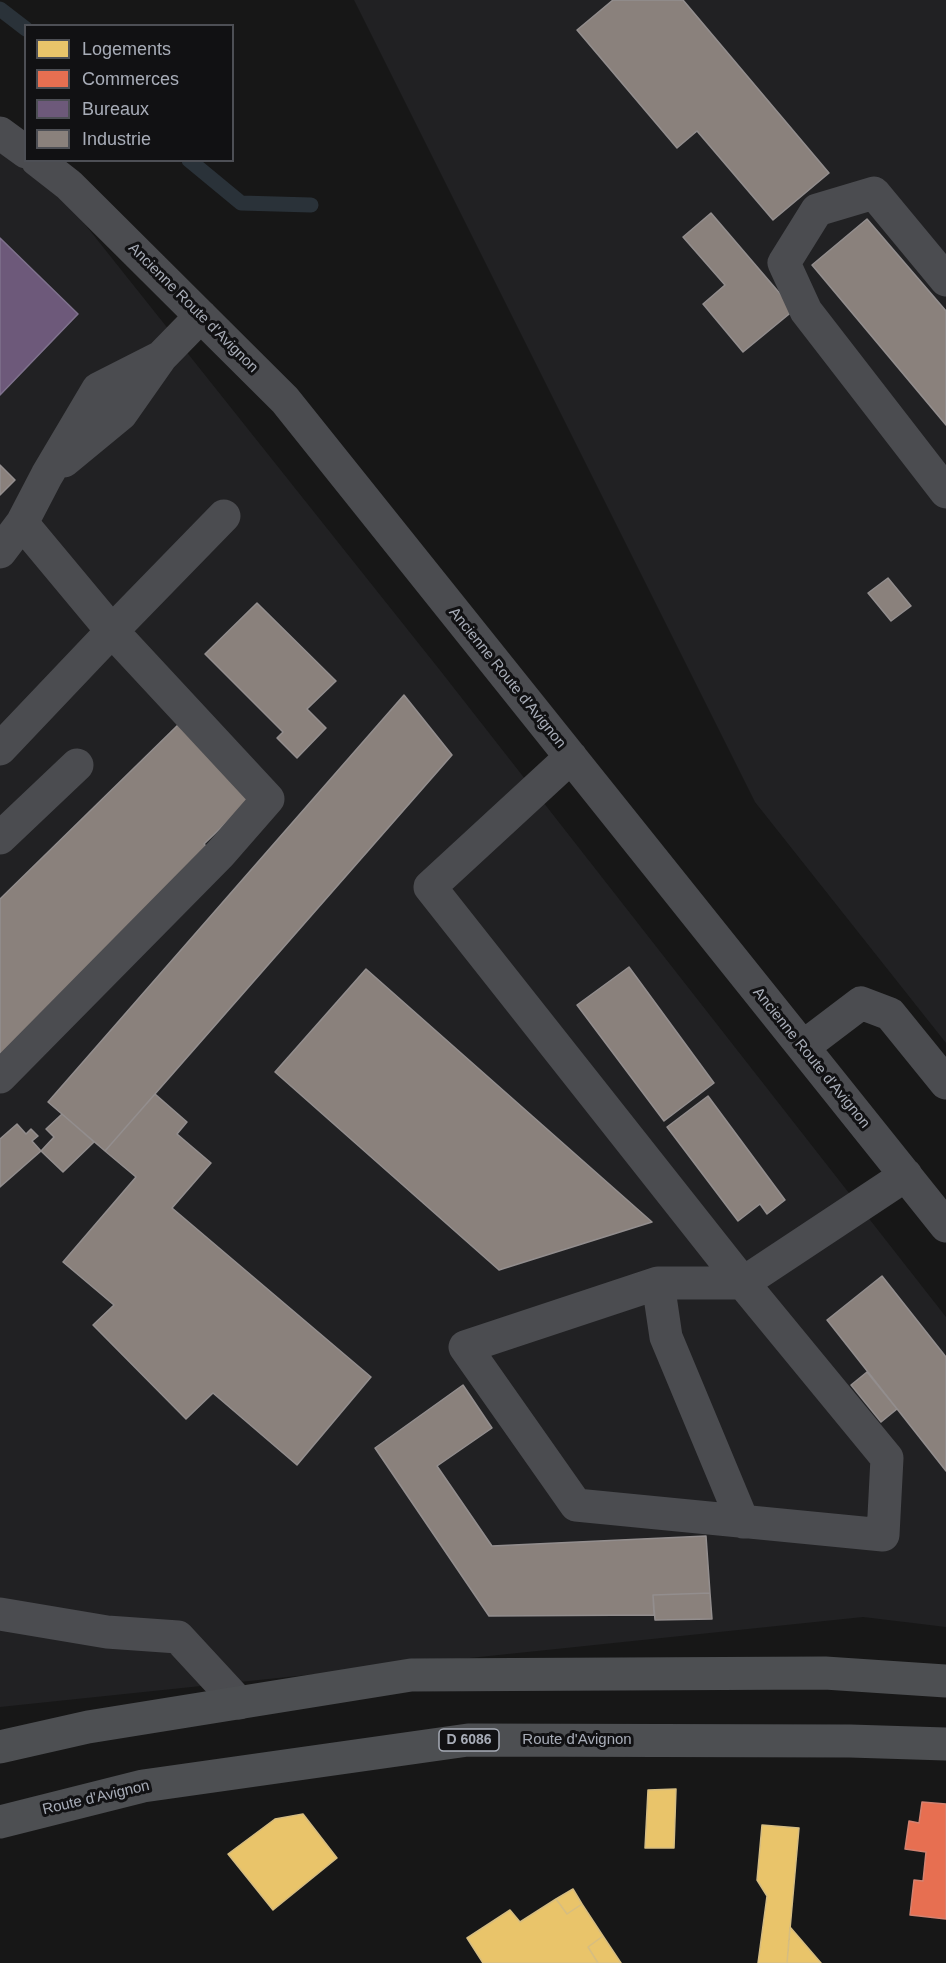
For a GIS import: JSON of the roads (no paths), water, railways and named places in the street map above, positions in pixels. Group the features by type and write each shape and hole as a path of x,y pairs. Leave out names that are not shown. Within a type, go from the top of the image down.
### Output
{"main road":[{"path":"0,1747 88,1727 411,1675 825,1673 946,1682"},
{"name":"Route d'Avignon","path":"0,1822 144,1786 468,1740 850,1741 946,1744"}],"street":[{"path":"0,133 24,151"},
{"name":"Ancienne Route d'Avignon","path":"39,162 69,185 285,400 946,1226"},
{"path":"946,280 873,193 817,210 784,263 806,311 946,492"},
{"path":"0,552 22,523 46,475 121,414 161,357 201,316"},
{"path":"0,748 224,516"},
{"path":"0,1077 220,854 268,799 112,631 22,523"},
{"path":"571,757 430,887 743,1283 887,1458 883,1535 576,1505 465,1347 658,1283 743,1283 906,1175"},
{"path":"0,838 77,765"},
{"path":"803,1047 861,1003 890,1014 946,1083"},
{"path":"658,1283 666,1337 743,1522"},
{"path":"0,1614 107,1632 178,1637 239,1703"}],"waterway":[{"path":"0,9 24,27"},
{"path":"191,162 241,203 311,205"}]}
